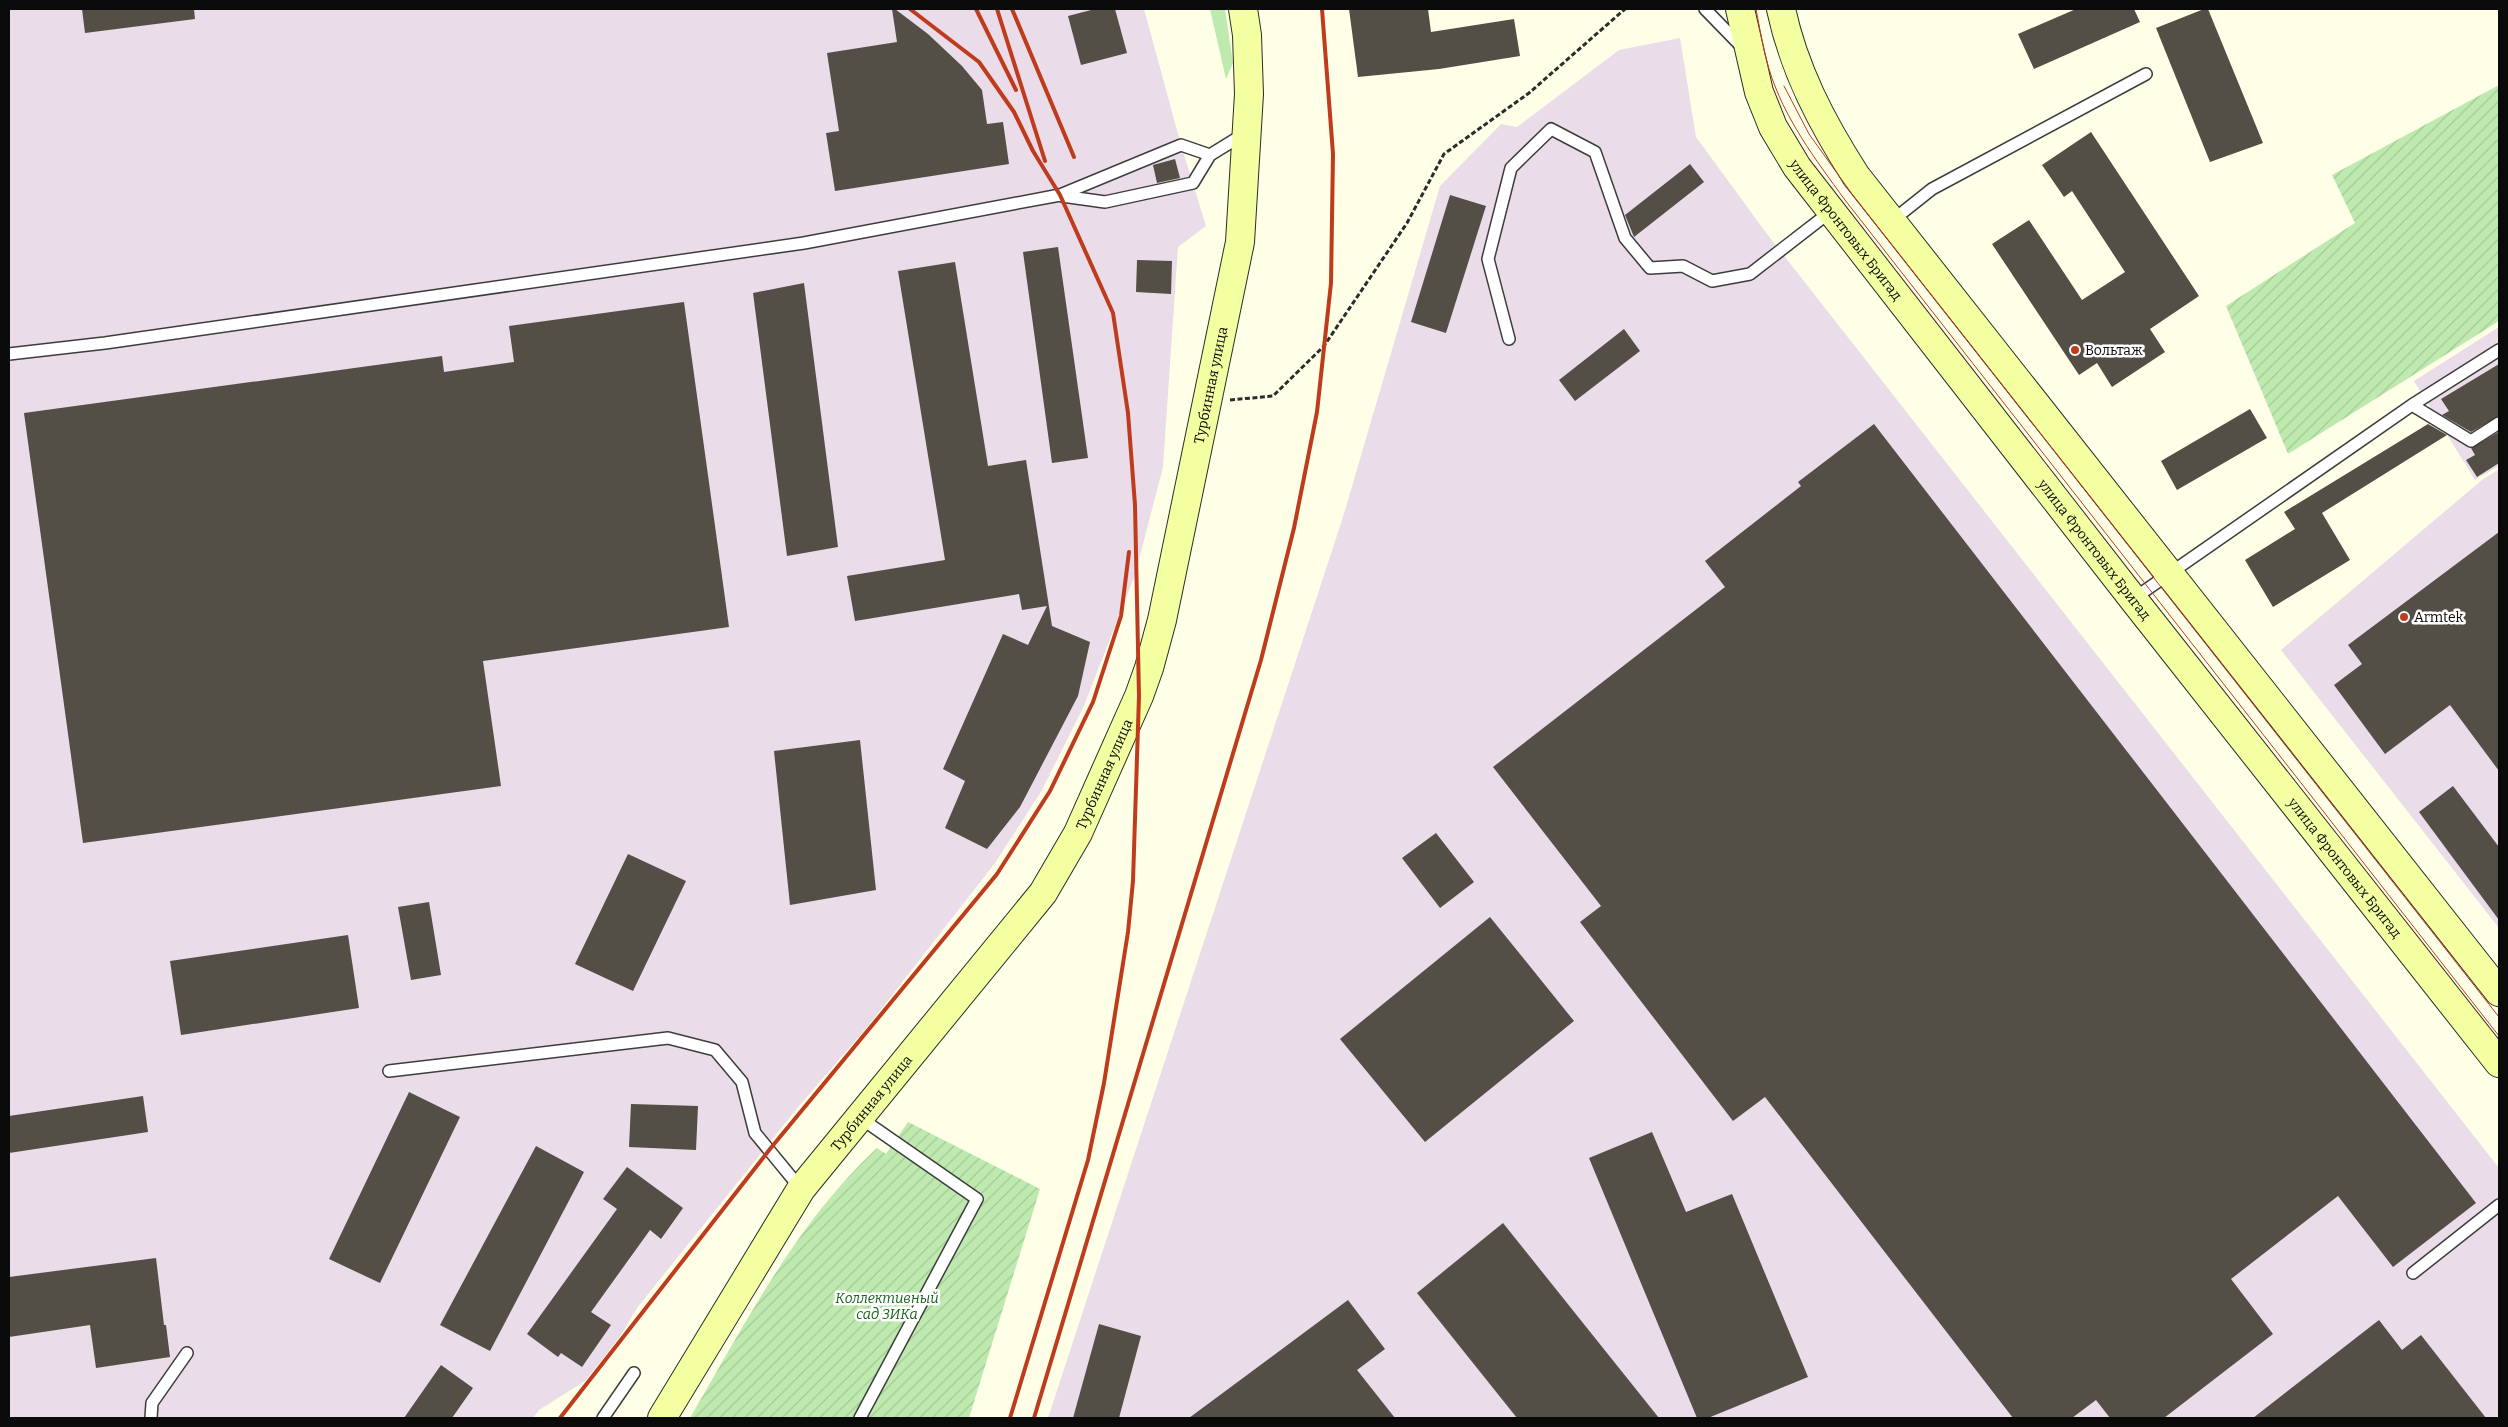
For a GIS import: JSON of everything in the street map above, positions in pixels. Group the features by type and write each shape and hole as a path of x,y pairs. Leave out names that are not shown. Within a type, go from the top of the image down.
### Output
{"main road":[{"name":"Турбинная улица","path":"662,1418 801,1189 858,1116 1043,893 1078,833 1149,668 1162,620 1240,242 1248,132 1247,35 1243,9"},
{"name":"улица Фронтовых Бригад","path":"1740,9 1748,54 1759,92 1773,127 1797,168 2133,599 2496,1051"},
{"path":"1781,9 1795,62 1831,137 1856,176 1893,220 2499,992"}],"lane":[{"path":"1705,9 1748,54"},
{"path":"1893,220 1932,189 2146,74"},
{"path":"1509,339 1488,259 1511,168 1551,129 1595,152 1625,238 1650,268 1683,266 1712,281 1750,274 1830,212"},
{"path":"1060,195 1105,202 1193,183 1210,155 1248,132"},
{"path":"9,354 125,340 804,243 1060,195 1181,145 1210,155"},
{"path":"2133,599 2412,405 2499,350"},
{"path":"2412,405 2471,441 2499,423"},
{"path":"388,1071 668,1038 715,1050 742,1082 755,1133 801,1189"},
{"path":"858,1116 977,1199 860,1418"},
{"path":"2413,1273 2499,1205"},
{"path":"151,1418 152,1403 187,1354"},
{"path":"603,1418 634,1373"}],"path":[{"path":"1207,402 1273,396 1329,339 1407,224 1444,154 1529,93 1625,9"}],"shaded area":[{"path":"9,9 1144,9 1181,145 1206,226 1178,247 1163,467 1135,575 1083,708 1041,792 995,863 868,1026 798,1107 637,1308 619,1338 585,1381 539,1410 533,1418 9,1418"},
{"path":"1680,38 1696,137 1767,234 2499,1168 2499,1418 1048,1418 1343,517 1440,186 1501,124 1517,127 1619,50"},
{"path":"2499,327 2499,466 2475,480 2414,381"},
{"path":"2499,469 2499,928 2281,650 2482,480"}],"green space":[{"path":"1210,9 1225,9 1233,63 1226,79"},
{"path":"2499,85 2499,321 2288,454 2226,306 2355,223 2332,175"},
{"name":"Коллективный сад ЗИКа","path":"908,1122 1040,1189 969,1418 690,1418 752,1311 821,1209 848,1177 877,1148 886,1154"}],"building":[{"path":"82,9 194,9 195,19 85,33"},
{"path":"892,9 895,9 928,34 962,66 982,90 987,124 1003,122 1009,164 835,191 826,133 839,131 827,53 897,42"},
{"path":"1095,9 1115,9 1127,53 1081,65 1068,16"},
{"path":"1349,9 1428,9 1431,32 1514,19 1520,56 1439,69 1358,77"},
{"path":"2076,9 2134,9 2140,22 2034,69 2018,34"},
{"path":"2208,9 2263,143 2210,162 2156,28"},
{"path":"2091,132 2199,296 2150,329 2165,352 2112,387 2097,363 2079,375 1992,244 2029,220 2082,300 2125,272 2072,191 2064,197 2042,165"},
{"path":"1175,159 1180,178 1157,183 1153,165"},
{"path":"1690,164 1704,182 1634,237 1625,215"},
{"path":"1450,195 1486,206 1446,333 1411,322"},
{"path":"1058,247 1088,458 1052,463 1023,252"},
{"path":"1137,260 1172,261 1171,294 1136,292"},
{"path":"955,262 988,466 1026,460 1052,626 1090,642 1078,696 1020,807 987,849 945,828 965,781 943,769 1003,634 1028,645 1047,606 1022,610 1019,594 855,621 847,576 945,560 898,271"},
{"path":"804,283 838,547 787,556 753,293"},
{"path":"684,302 729,627 483,661 501,786 83,843 24,413 442,356 444,372 514,362 509,326"},
{"path":"1624,329 1640,351 1575,401 1559,380"},
{"path":"2499,364 2499,416 2471,432 2442,415 2449,411 2441,399"},
{"path":"2250,409 2267,438 2177,490 2161,461"},
{"path":"1874,424 2476,1203 2393,1267 2338,1196 2231,1279 2273,1334 2164,1418 2110,1418 2096,1400 2072,1418 2013,1418 1765,1097 1733,1121 1580,922 1601,906 1493,767 1725,587 1705,561 1801,486 1798,482"},
{"path":"2428,424 2447,435 2322,513 2350,560 2273,607 2245,560 2295,529 2284,512"},
{"path":"2499,432 2499,463 2477,477 2466,460 2475,455 2471,448"},
{"path":"2499,532 2499,771 2450,705 2385,754 2334,685 2362,664 2348,645"},
{"path":"860,740 876,890 790,905 774,751"},
{"path":"2453,786 2499,847 2499,920 2419,812"},
{"path":"1436,833 1474,882 1440,908 1402,858"},
{"path":"628,854 686,881 633,991 575,964"},
{"path":"429,902 441,975 411,980 398,907"},
{"path":"1490,917 1574,1021 1425,1142 1340,1039"},
{"path":"348,935 359,1008 181,1035 170,961"},
{"path":"409,1092 460,1117 380,1283 329,1259"},
{"path":"143,1096 148,1132 9,1153 9,1116"},
{"path":"631,1104 698,1106 696,1150 629,1147"},
{"path":"1652,1132 1686,1212 1732,1194 1808,1377 1708,1418 1697,1418 1589,1158"},
{"path":"536,1146 584,1172 490,1351 440,1325"},
{"path":"627,1167 683,1208 661,1239 650,1230 591,1312 611,1325 582,1367 561,1353 558,1357 527,1334 617,1209 603,1199"},
{"path":"1503,1223 1659,1418 1517,1418 1417,1293"},
{"path":"156,1258 170,1357 96,1368 90,1325 9,1337 9,1277"},
{"path":"1348,1300 1385,1349 1357,1370 1395,1418 1189,1418"},
{"path":"2379,1320 2402,1350 2421,1335 2486,1418 2253,1418"},
{"path":"1099,1324 1141,1336 1119,1418 1073,1418"},
{"path":"441,1365 473,1388 452,1418 404,1418"}],"tram line":[{"path":"1756,9 1763,47 1775,87 1801,138 1834,185 2499,1036"},
{"path":"1784,86 1809,134 1852,194 2499,1017"}],"railway":[{"path":"910,9 979,62 1014,112 1033,151 1060,195 1113,313 1128,413 1135,505 1139,696 1133,881 1128,932 1104,1083 1088,1160 1010,1418"},
{"path":"976,9 1016,90"},
{"path":"997,9 1045,161"},
{"path":"1012,9 1074,157"},
{"path":"1034,1418 1261,660 1294,528 1317,412 1331,283 1333,154 1322,9"},
{"path":"560,1418 770,1149 997,874 1050,791 1093,702 1121,616 1129,552"}],"place":[{"name":"Вольтаж","path":"2075,350"},
{"name":"Armtek","path":"2404,617"}]}
